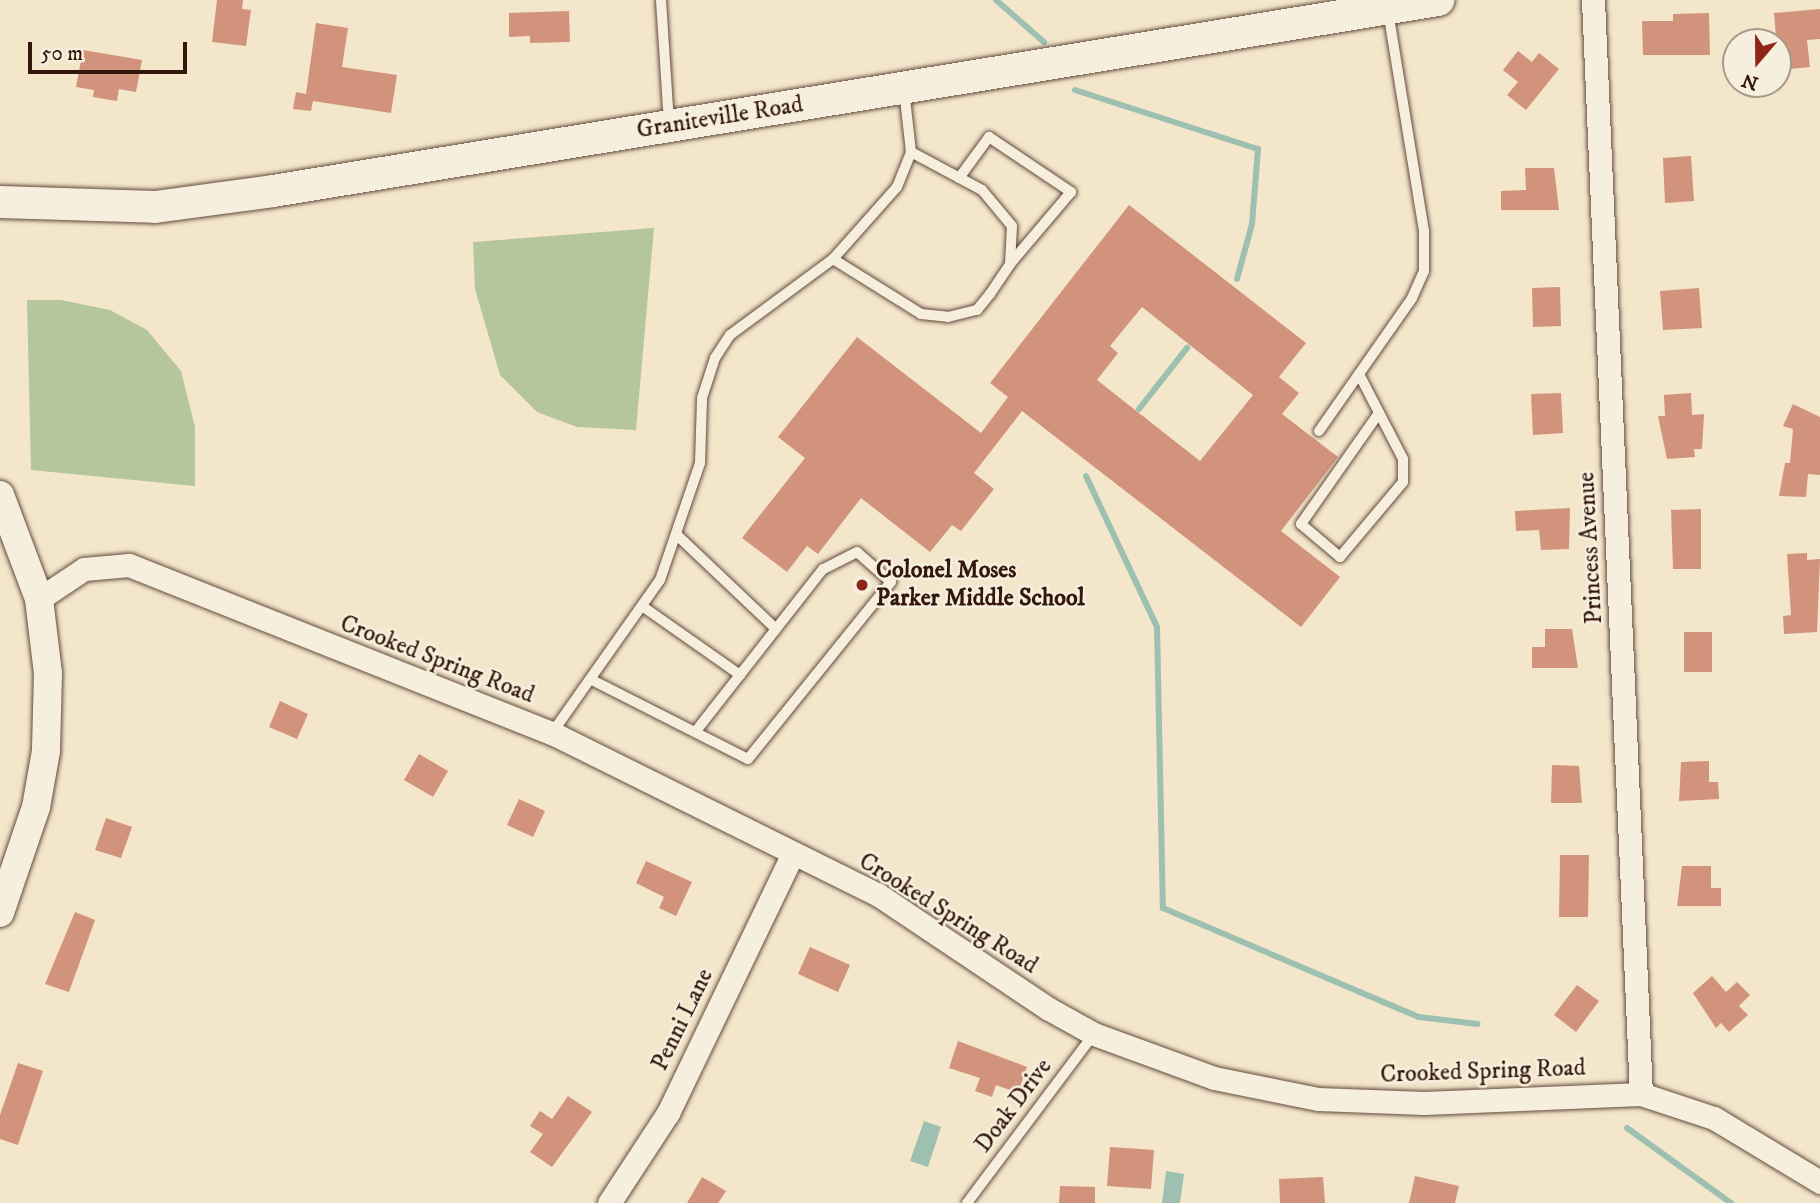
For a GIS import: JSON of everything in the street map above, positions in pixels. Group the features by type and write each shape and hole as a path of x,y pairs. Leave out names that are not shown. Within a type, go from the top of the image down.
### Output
{"main road":[{"name":"Graniteville Road","path":"0,202 155,206 669,126 1438,0"}],"street":[{"name":"Princess Avenue","path":"1594,0 1642,1094"},
{"path":"0,495 39,599 48,673 46,751 36,807 0,914"},
{"name":"Crooked Spring Road","path":"39,599 84,569 129,565 163,575 326,646 552,733 877,894 1049,1009 1094,1034 1214,1078 1318,1099 1424,1104 1642,1094 1714,1118 1820,1182"},
{"name":"Penni Lane","path":"609,1203 667,1113 793,853"}],"lane":[{"path":"660,0 669,126"},
{"path":"1319,431 1412,298 1424,271 1424,231 1388,8"},
{"path":"552,733 660,580 678,536 701,463 702,398 715,358 730,335 833,260 897,187 911,152 904,88"},
{"path":"833,260 920,314 948,317 976,310 1010,264 1071,191 989,137 960,178"},
{"path":"911,152 982,190 1012,226 1010,264"},
{"path":"1359,374 1403,459 1403,482 1340,557 1301,524 1379,413"},
{"path":"678,536 776,629"},
{"path":"590,679 748,759 891,582 857,552 823,569 695,732"},
{"path":"642,606 740,675"},
{"name":"Doak Drive","path":"967,1203 1094,1034"}],"shaded area":[{"path":"654,228 636,430 577,427 537,412 500,375 475,289 473,242"},
{"path":"27,300 61,300 110,310 147,330 181,371 195,427 195,486 31,470"},
{"path":"924,1121 941,1127 928,1167 910,1161"},
{"path":"1166,1171 1184,1174 1180,1203 1162,1203"}],"building":[{"path":"217,0 243,0 242,9 251,10 246,46 212,42"},
{"path":"1820,9 1820,39 1807,40 1810,67 1792,69 1792,28 1775,28 1774,13"},
{"path":"569,11 570,42 530,43 530,36 509,37 509,13"},
{"path":"1709,13 1710,55 1643,55 1642,21 1673,21 1673,14"},
{"path":"316,23 348,28 342,67 397,75 391,113 313,101 311,111 293,109 296,92 306,94"},
{"path":"83,50 142,60 136,92 119,89 117,101 93,97 94,90 76,87"},
{"path":"1518,51 1532,62 1539,53 1559,69 1526,110 1507,95 1518,82 1503,70"},
{"path":"1691,156 1694,201 1665,203 1663,158"},
{"path":"1525,168 1554,168 1559,210 1501,210 1501,191 1526,190"},
{"path":"1129,205 1306,343 1279,377 1299,393 1282,414 1338,457 1281,531 1340,577 1301,627 1022,411 974,473 994,489 961,531 952,525 930,552 861,498 818,554 807,546 787,572 742,538 805,458 778,437 857,337 981,433 1008,397 990,383","holes":["1142,307 1253,395 1200,461 1097,380 1118,353 1110,346"]},
{"path":"1560,287 1561,326 1533,327 1532,288"},
{"path":"1699,288 1702,328 1663,330 1660,291"},
{"path":"1561,393 1563,433 1533,435 1531,394"},
{"path":"1691,393 1692,415 1704,414 1702,449 1694,449 1695,457 1667,459 1658,416 1665,416 1664,395"},
{"path":"1793,404 1820,417 1820,475 1808,474 1806,497 1779,496 1785,463 1790,463 1793,429 1783,426"},
{"path":"1570,508 1569,549 1541,550 1539,530 1516,531 1515,511"},
{"path":"1701,509 1701,569 1673,569 1671,510"},
{"path":"1807,553 1807,560 1820,559 1817,632 1784,634 1783,616 1791,615 1787,554"},
{"path":"1545,629 1572,629 1578,668 1532,668 1532,647 1545,647"},
{"path":"1684,632 1712,632 1712,672 1684,672"},
{"path":"280,701 308,714 297,739 269,727"},
{"path":"419,754 448,771 433,797 404,780"},
{"path":"1709,761 1709,782 1718,782 1719,799 1679,801 1681,762"},
{"path":"1552,765 1579,766 1582,803 1551,803"},
{"path":"519,799 545,811 533,837 507,825"},
{"path":"106,818 132,827 121,858 95,850"},
{"path":"1560,855 1589,855 1588,917 1559,917"},
{"path":"646,861 692,882 676,916 659,908 664,897 636,883"},
{"path":"1682,866 1711,866 1711,888 1721,888 1721,906 1677,906"},
{"path":"75,912 95,920 69,992 45,984"},
{"path":"810,947 850,965 838,992 798,974"},
{"path":"1712,976 1726,992 1737,982 1750,995 1739,1006 1748,1015 1729,1032 1721,1023 1716,1028 1693,993"},
{"path":"1577,985 1599,1001 1576,1032 1554,1015"},
{"path":"958,1041 1027,1067 1018,1093 996,1085 992,1097 975,1091 980,1078 949,1068"},
{"path":"18,1063 43,1071 18,1145 0,1139 0,1115"},
{"path":"568,1096 592,1112 552,1167 530,1152 543,1134 530,1126 540,1111 552,1119"},
{"path":"1110,1147 1154,1150 1151,1189 1107,1186"},
{"path":"1415,1176 1459,1186 1455,1203 1409,1203"},
{"path":"702,1177 726,1191 718,1203 687,1203"},
{"path":"1323,1177 1325,1203 1280,1203 1279,1179"},
{"path":"1060,1186 1095,1187 1095,1203 1059,1203"}],"waterway":[{"path":"996,0 1044,42"},
{"path":"1075,90 1258,149 1252,224 1237,279"},
{"path":"1139,409 1187,348"},
{"path":"1086,476 1157,627 1163,908 1419,1017 1478,1024"},
{"path":"1627,1128 1731,1203"}],"place":[{"name":"Colonel Moses Parker Middle School","path":"862,585"}]}
